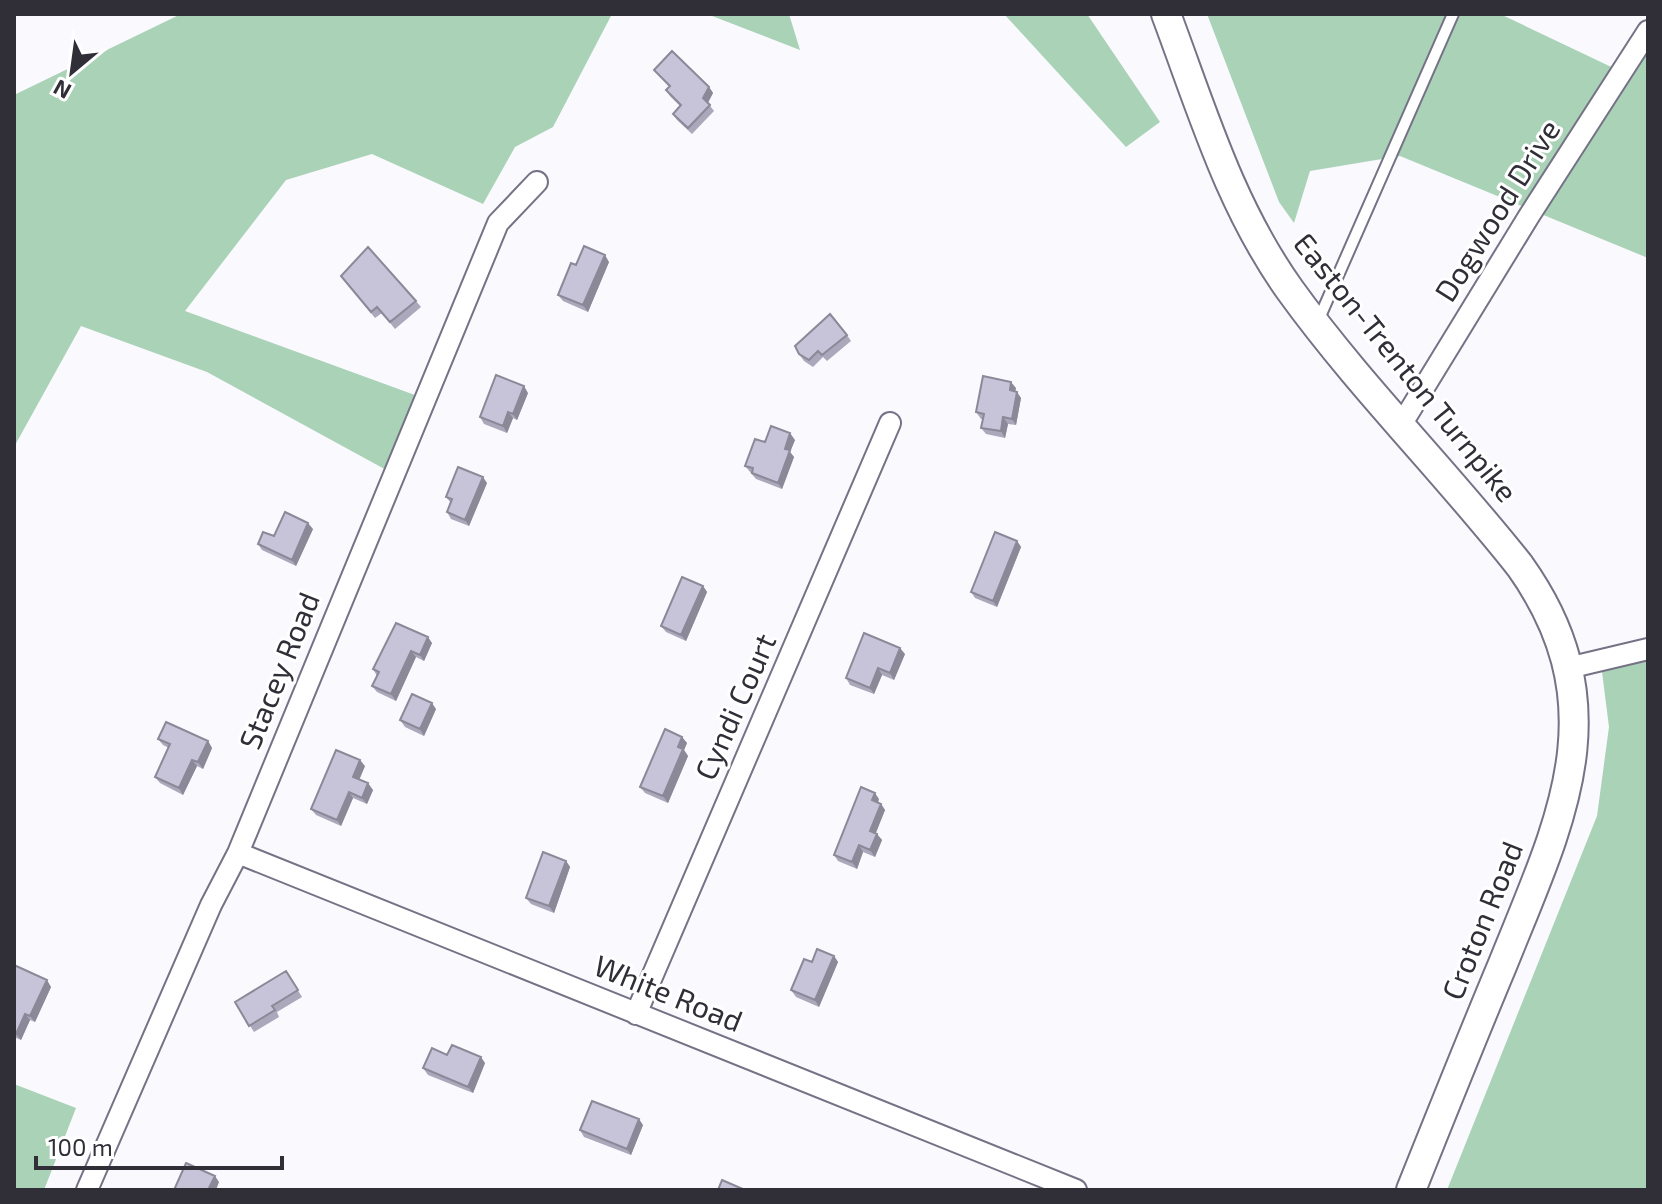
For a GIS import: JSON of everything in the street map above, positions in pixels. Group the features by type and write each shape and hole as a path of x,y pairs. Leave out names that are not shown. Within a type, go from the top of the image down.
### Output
{"main road":[{"name":"Easton-Trenton Turnpike","path":"1166,14 1221,168 1271,261 1317,323 1495,534 1541,596 1568,668"},
{"name":"Croton Road","path":"1411,1190 1564,808 1574,733 1568,668"}],"street":[{"name":"Dogwood Drive","path":"1401,425 1529,216 1648,31"},
{"name":"Stacey Road","path":"87,1190 211,905 238,853 498,223 537,182"},
{"name":"Cyndi Court","path":"636,1014 890,423"},
{"path":"1568,668 1648,649"},
{"name":"White Road","path":"238,853 1076,1190"}],"lane":[{"path":"1317,323 1453,14"}],"green space":[{"path":"181,14 612,14 553,127 515,147 483,204 372,154 286,180 185,311 434,402 401,478 207,372 81,326 14,447 14,95"},
{"path":"707,14 789,14 800,50"},
{"path":"1004,14 1087,14 1160,122 1126,147"},
{"path":"1207,14 1500,14 1624,73 1648,34 1648,258 1400,156 1310,171 1294,223 1279,202"},
{"path":"1648,647 1648,1190 1447,1190 1597,816 1609,727 1600,656"},
{"path":"14,1084 76,1108 44,1190 14,1190"}],"building":[{"path":"672,51 709,87 703,98 710,105 688,128 673,114 681,105 666,90 670,86 654,70"},
{"path":"584,246 605,255 583,305 558,295 571,263 576,265"},
{"path":"368,247 416,301 390,322 377,307 371,312 341,276"},
{"path":"830,314 847,335 822,355 818,351 809,360 799,354 795,346"},
{"path":"496,375 524,386 513,414 508,412 503,426 480,417"},
{"path":"983,376 1011,382 1010,390 1017,392 1012,419 1003,417 1001,431 981,428 984,414 976,412"},
{"path":"771,426 790,433 785,449 790,450 778,483 752,473 753,468 745,466 755,439 765,442"},
{"path":"458,467 483,477 465,520 447,512 452,499 446,497"},
{"path":"285,512 308,523 292,560 258,544 263,532 274,536"},
{"path":"995,532 1017,541 993,601 971,592"},
{"path":"682,577 703,586 681,635 661,626"},
{"path":"396,623 428,637 420,655 411,651 391,694 372,686 379,672 373,669"},
{"path":"864,633 900,648 890,673 878,668 870,688 846,678"},
{"path":"412,694 432,703 420,729 400,720"},
{"path":"166,722 208,741 198,762 192,760 179,788 155,777 170,744 158,739"},
{"path":"665,729 682,737 678,747 683,749 663,796 640,787"},
{"path":"336,750 360,760 353,777 368,783 362,798 349,792 337,820 311,809"},
{"path":"861,787 875,793 872,800 881,804 870,831 877,834 870,850 859,845 852,862 834,855"},
{"path":"543,852 566,861 549,906 526,898"},
{"path":"817,949 834,956 815,1000 791,990 804,959 812,962"},
{"path":"14,965 47,980 30,1016 25,1014 16,1034 14,1033"},
{"path":"286,971 298,990 272,1006 275,1010 249,1026 235,1002"},
{"path":"452,1045 481,1057 468,1087 423,1068 432,1048 447,1055"},
{"path":"592,1101 639,1119 627,1149 580,1130"},
{"path":"186,1163 215,1176 208,1190 174,1190"},
{"path":"722,1180 745,1190 718,1190"}]}
